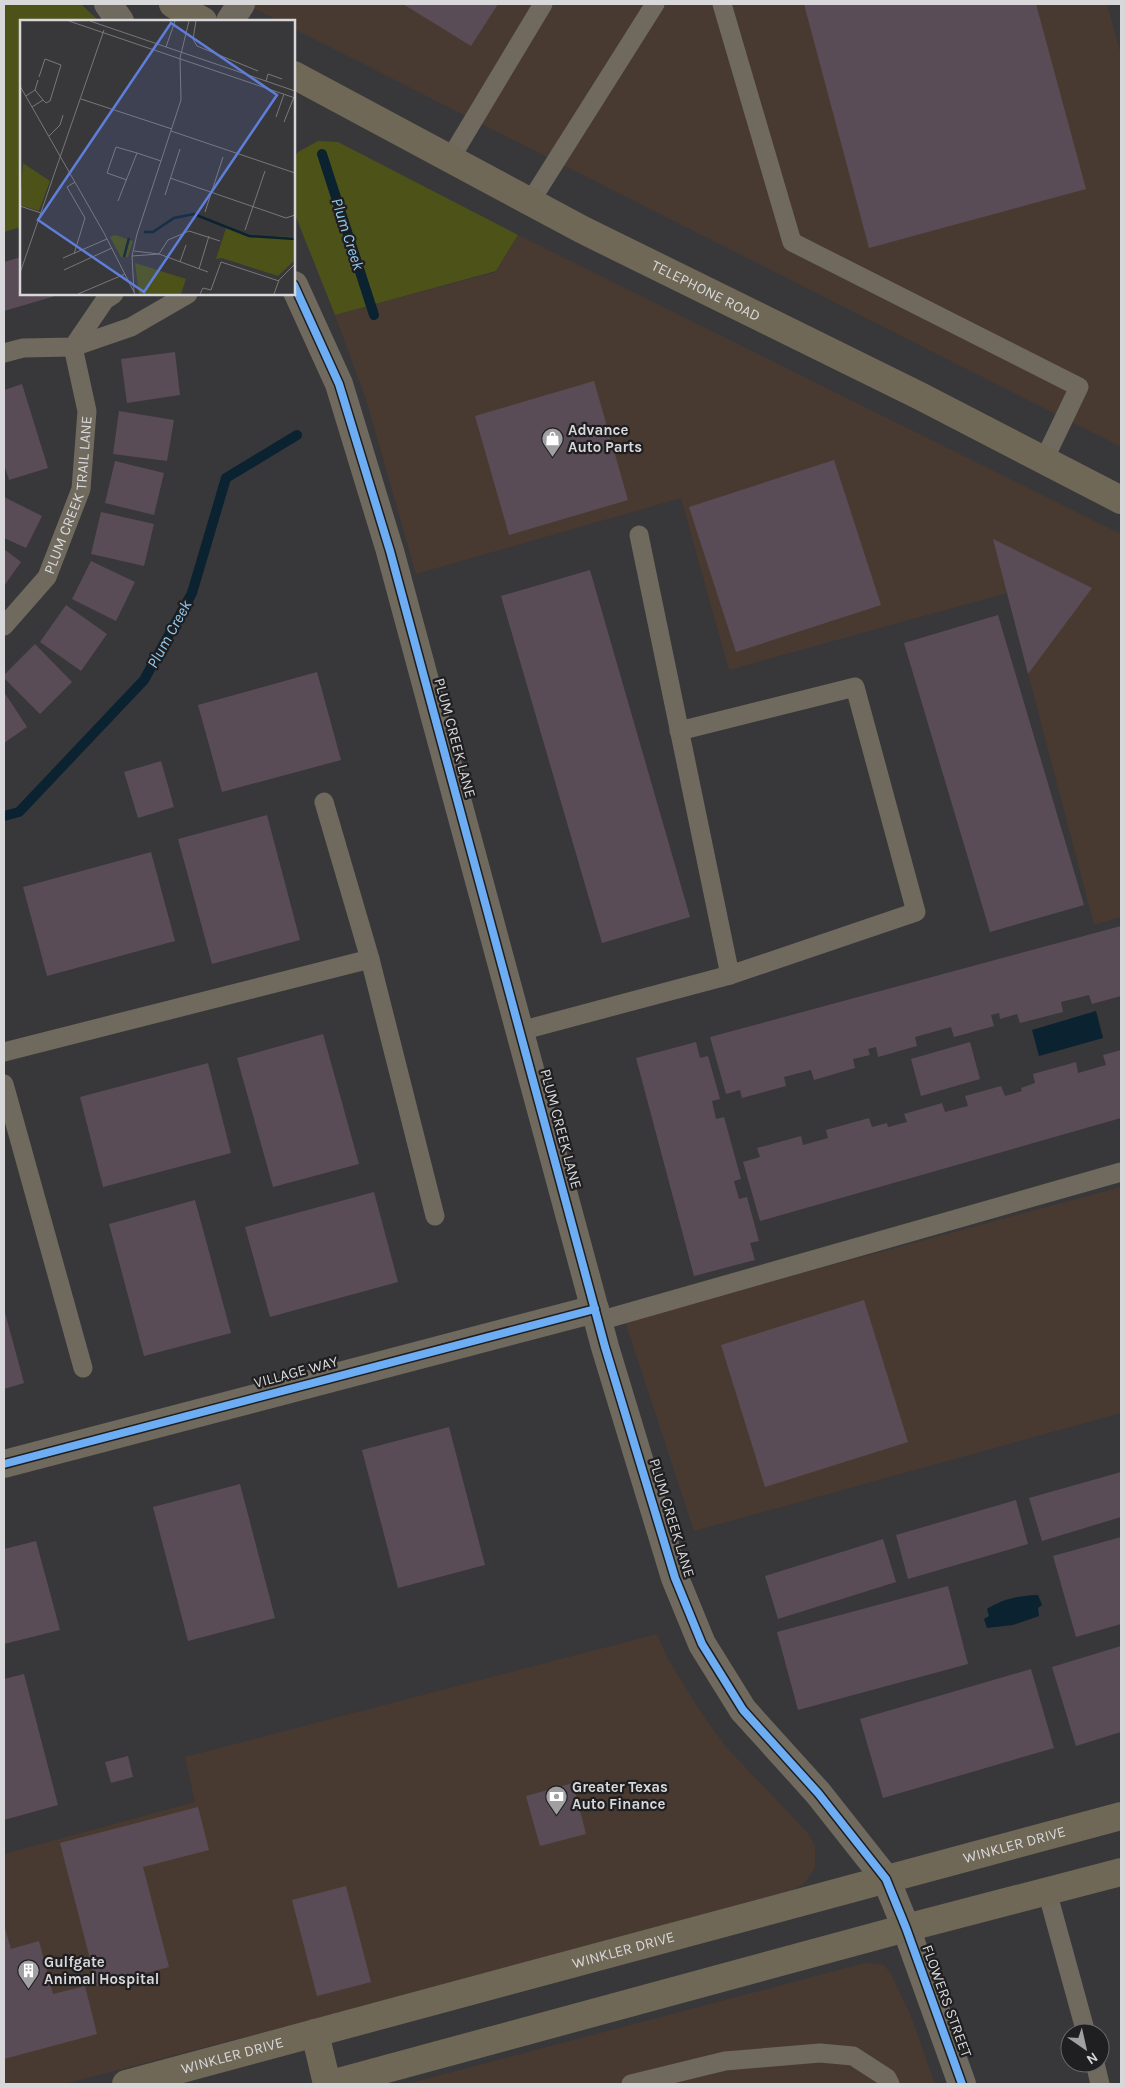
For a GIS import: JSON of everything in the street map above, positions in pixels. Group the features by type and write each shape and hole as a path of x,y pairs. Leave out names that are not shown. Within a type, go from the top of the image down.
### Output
{"main road":[{"path":"172,4 201,20"},
{"name":"TELEPHONE ROAD","path":"295,75 583,230 920,396 1121,500"},
{"name":"WINKLER DRIVE","path":"126,2084 1121,1816"},
{"path":"316,2033 329,2084 1121,1872"}],"street":[{"path":"108,4 119,20"},
{"path":"231,20 241,4"},
{"name":"PLUM CREEK LANE","path":"295,287 339,384 379,514 597,1315 675,1578 702,1644 743,1710 818,1793 886,1879 906,1928"},
{"name":"VILLAGE WAY","path":"4,1464 597,1315"},
{"name":"FLOWERS STREET","path":"906,1928 962,2084"}],"lane":[{"path":"450,159 543,4"},
{"path":"530,202 655,4"},
{"path":"722,4 792,242 1079,387 1044,460"},
{"path":"73,347 105,300 112,295"},
{"path":"4,353 23,348 73,347 131,327 186,295"},
{"name":"PLUM CREEK TRAIL LANE","path":"4,626 47,577 81,489 88,411 73,347"},
{"path":"639,535 730,975"},
{"path":"520,1031 730,975 916,912 855,687 679,731"},
{"path":"324,802 370,958 435,1216"},
{"path":"4,1052 370,958"},
{"path":"4,1084 83,1368"},
{"path":"597,1315 1121,1172"},
{"path":"1047,1891 1083,2023"},
{"path":"632,2084 725,2061 820,2053 853,2056 887,2078 890,2084"}],"shaded area":[{"path":"245,4 1107,4 1121,55 1121,447 295,30 295,20 277,20"},
{"path":"518,235 1121,534 1121,917 1094,925 1007,593 729,670 681,498 416,574 366,399 335,315 496,272"},
{"path":"1121,1187 1121,1413 694,1531 625,1321"},
{"path":"657,1634 668,1659 702,1714 726,1747 808,1833 815,1846 815,1868 803,1885 792,1890 463,1980 64,2084 4,2084 4,1854 195,1802 185,1757"},
{"path":"865,1963 884,1965 891,1974 910,2014 935,2084 407,2084"}],"green space":[{"path":"4,4 81,4 98,20 20,20 20,227 4,232"},
{"path":"318,141 338,142 518,235 496,271 335,315 295,215 295,156 298,152"}],"water":[{"path":"1096,1011 1103,1038 1039,1056 1032,1030"},
{"path":"1038,1595 1042,1605 1038,1608 1039,1616 1013,1625 987,1628 984,1619 989,1616 987,1609 999,1602 1012,1598"}],"building":[{"path":"403,4 498,4 471,46"},
{"path":"804,4 1036,4 1086,189 869,248"},
{"path":"20,257 20,295 59,295 4,311 4,262"},
{"path":"175,352 180,395 127,403 121,359"},
{"name":"Advance Auto Parts","path":"594,381 628,500 509,535 475,416"},
{"path":"22,384 48,468 9,480 4,464 4,390"},
{"path":"119,411 174,420 167,461 113,454"},
{"path":"834,460 881,605 736,652 689,507"},
{"path":"115,461 164,473 154,515 105,503"},
{"path":"4,497 42,516 26,548 4,538"},
{"path":"101,512 154,524 144,566 91,554"},
{"path":"993,539 1092,588 1028,674"},
{"path":"4,549 21,562 4,586"},
{"path":"91,561 135,582 116,621 72,599"},
{"path":"590,570 690,917 602,943 501,596"},
{"path":"66,605 107,634 81,671 40,642"},
{"path":"998,615 1084,905 990,932 904,643"},
{"path":"35,644 72,682 40,714 4,678 4,675"},
{"path":"317,672 341,760 222,792 198,705"},
{"path":"4,692 27,727 4,743"},
{"path":"161,761 174,807 138,818 124,772"},
{"path":"267,815 300,940 212,964 178,839"},
{"path":"151,852 175,941 47,976 23,887"},
{"path":"1121,926 1121,996 1092,1004 1089,995 1061,1002 1063,1012 1020,1023 1017,1014 1000,1019 999,1013 991,1015 994,1026 954,1037 951,1027 915,1037 917,1046 878,1057 876,1047 868,1049 870,1055 853,1059 855,1068 814,1080 811,1070 784,1077 786,1086 742,1098 740,1090 726,1094 710,1037"},
{"path":"323,1034 359,1164 273,1187 237,1058"},
{"path":"696,1042 700,1058 708,1056 720,1099 712,1101 716,1119 724,1117 741,1179 734,1181 739,1199 747,1197 759,1241 750,1243 755,1260 694,1276 636,1058"},
{"path":"970,1042 980,1079 921,1096 911,1059"},
{"path":"1121,1050 1121,1118 760,1221 743,1162 760,1157 757,1148 801,1136 803,1145 828,1138 826,1130 869,1118 872,1127 887,1123 888,1127 907,1122 904,1114 942,1103 945,1112 968,1106 965,1096 1001,1086 1005,1096 1022,1091 1021,1088 1035,1083 1033,1074 1076,1062 1078,1073 1106,1065 1103,1055"},
{"path":"208,1063 231,1153 103,1187 80,1097"},
{"path":"374,1192 398,1282 270,1317 245,1227"},
{"path":"195,1200 231,1333 144,1356 109,1224"},
{"path":"864,1300 908,1442 765,1487 721,1345"},
{"path":"4,1309 24,1383 4,1389"},
{"path":"449,1427 485,1565 398,1588 362,1450"},
{"path":"1121,1472 1121,1517 1042,1541 1029,1498"},
{"path":"240,1484 275,1618 188,1641 153,1507"},
{"path":"1016,1500 1028,1544 908,1579 896,1535"},
{"path":"1121,1537 1121,1624 1076,1637 1053,1556"},
{"path":"883,1539 896,1582 778,1619 765,1576"},
{"path":"36,1541 60,1630 4,1644 4,1549"},
{"path":"948,1586 968,1664 798,1710 777,1632"},
{"path":"1121,1646 1121,1732 1076,1746 1052,1667"},
{"path":"1031,1669 1054,1748 883,1798 860,1719"},
{"path":"24,1674 58,1805 4,1820 4,1679"},
{"path":"128,1756 133,1777 111,1783 105,1762"},
{"name":"Greater Texas Auto Finance","path":"573,1783 586,1834 540,1846 526,1796"},
{"path":"198,1807 209,1850 143,1867 169,1967 97,1986 60,1843"},
{"path":"346,1886 371,1982 317,1996 292,1900"},
{"name":"Gulfgate Animal Hospital","path":"4,1925 11,1949 39,1941 53,1994 85,1986 97,2034 4,2059"}],"waterway":[{"name":"Plum Creek","path":"322,154 374,315"},
{"name":"Plum Creek","path":"4,816 19,812 144,680 192,593 226,478 297,435"}],"cycle path":[{"path":"295,287 339,384 390,551 605,1347 675,1578 702,1644 743,1710 818,1793 886,1879 906,1928 962,2084"},
{"path":"4,1464 595,1309"}],"place":[{"name":"Advance Auto Parts","path":"552,458"},
{"name":"Greater Texas Auto Finance","path":"556,1815"},
{"name":"Gulfgate Animal Hospital","path":"28,1990"}]}
